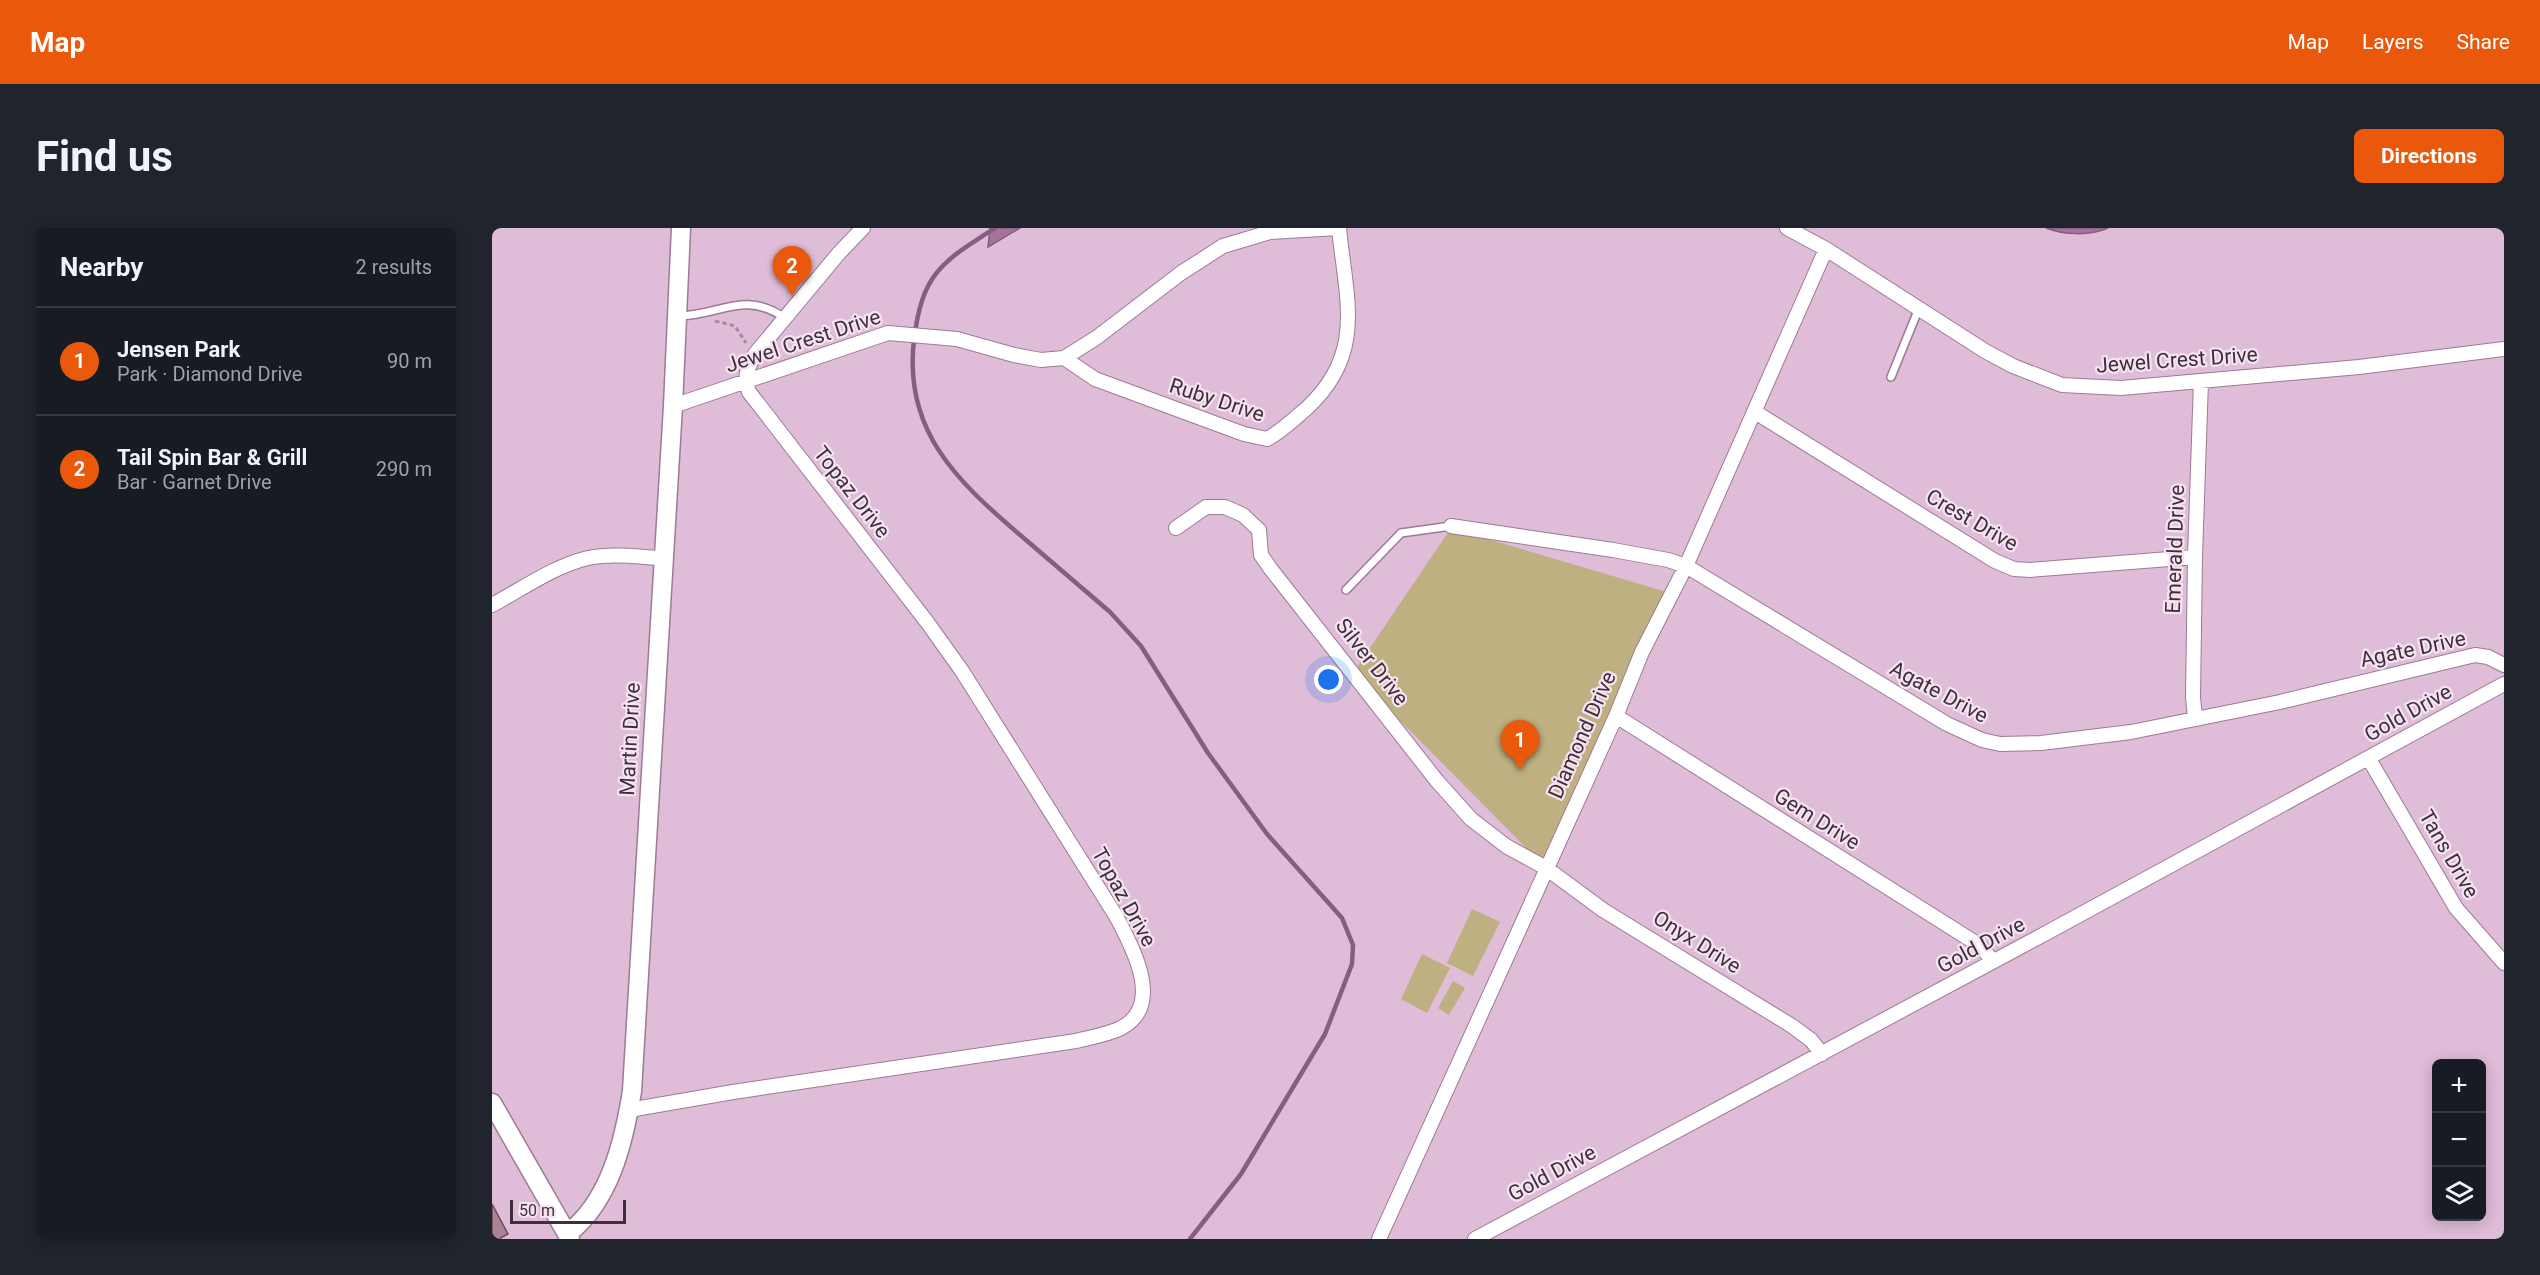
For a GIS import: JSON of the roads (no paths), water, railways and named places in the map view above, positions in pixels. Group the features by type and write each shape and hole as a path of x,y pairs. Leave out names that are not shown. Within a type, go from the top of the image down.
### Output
{"street":[{"name":"Martin Drive","path":"568,1236 581,1223 602,1193 619,1148 629,1110 637,1037 681,228"},
{"path":"745,382 748,366 755,354 863,228"},
{"path":"1064,358 1096,338 1180,273 1223,246 1270,232 1339,228"},
{"name":"Ruby Drive","path":"1064,358 1084,373 1106,383 1244,434 1267,439 1280,432 1325,391 1346,351 1347,312 1339,228"},
{"name":"Jewel Crest Drive","path":"1787,228 1826,249 2013,366 2062,385 2121,388 2359,367 2504,349"},
{"name":"Diamond Drive","path":"1379,1239 1616,716 1642,652 1686,566 1826,249"},
{"name":"Jewel Crest Drive","path":"673,406 888,333 957,339 1041,360 1064,358"},
{"name":"Emerald Drive","path":"2195,718 2193,697 2194,557 2201,381"},
{"name":"Topaz Drive","path":"629,1110 733,1092 1076,1041 1122,1028 1140,1011 1145,1000 1134,952 1116,916 962,670 748,392 745,382"},
{"name":"Crest Drive","path":"1755,412 1995,561 2014,569 2030,570 2194,557"},
{"name":"Silver Drive","path":"1176,528 1206,507 1225,507 1244,515 1256,525 1262,540 1261,555 1270,568 1437,781 1471,819 1506,846 1546,868"},
{"name":"Agate Drive","path":"1451,526 1635,554 1686,566 1947,724 1982,740 2000,744 2041,743 2131,732 2280,702 2466,657 2488,657 2504,665"},
{"path":"492,606 543,577 588,559 606,556 663,558"},
{"name":"Gold Drive","path":"1475,1239 2369,759 2504,684"},
{"name":"Gem Drive","path":"1616,716 1979,945 1993,961"},
{"name":"Tans Drive","path":"2369,759 2456,908 2504,963"},
{"name":"Onyx Drive","path":"1546,868 1603,910 1792,1026 1811,1040 1822,1054"},
{"path":"492,1103 568,1236"}],"lane":[{"path":"676,316 700,314 747,303 773,310 784,318"},
{"path":"1891,377 1919,308"},
{"path":"1346,590 1401,533 1451,526"}],"waterway":[{"path":"995,228 948,261 929,284 923,299 914,340 913,372 917,401 926,427 939,451 975,494 1110,612 1141,646 1208,753 1267,834 1342,918 1353,945 1352,964 1325,1034 1241,1174 1190,1239"}],"place":[{"name":"Tail Spin Bar & Grill","path":"792,296"},
{"name":"Jensen Park","path":"1520,770"}]}
